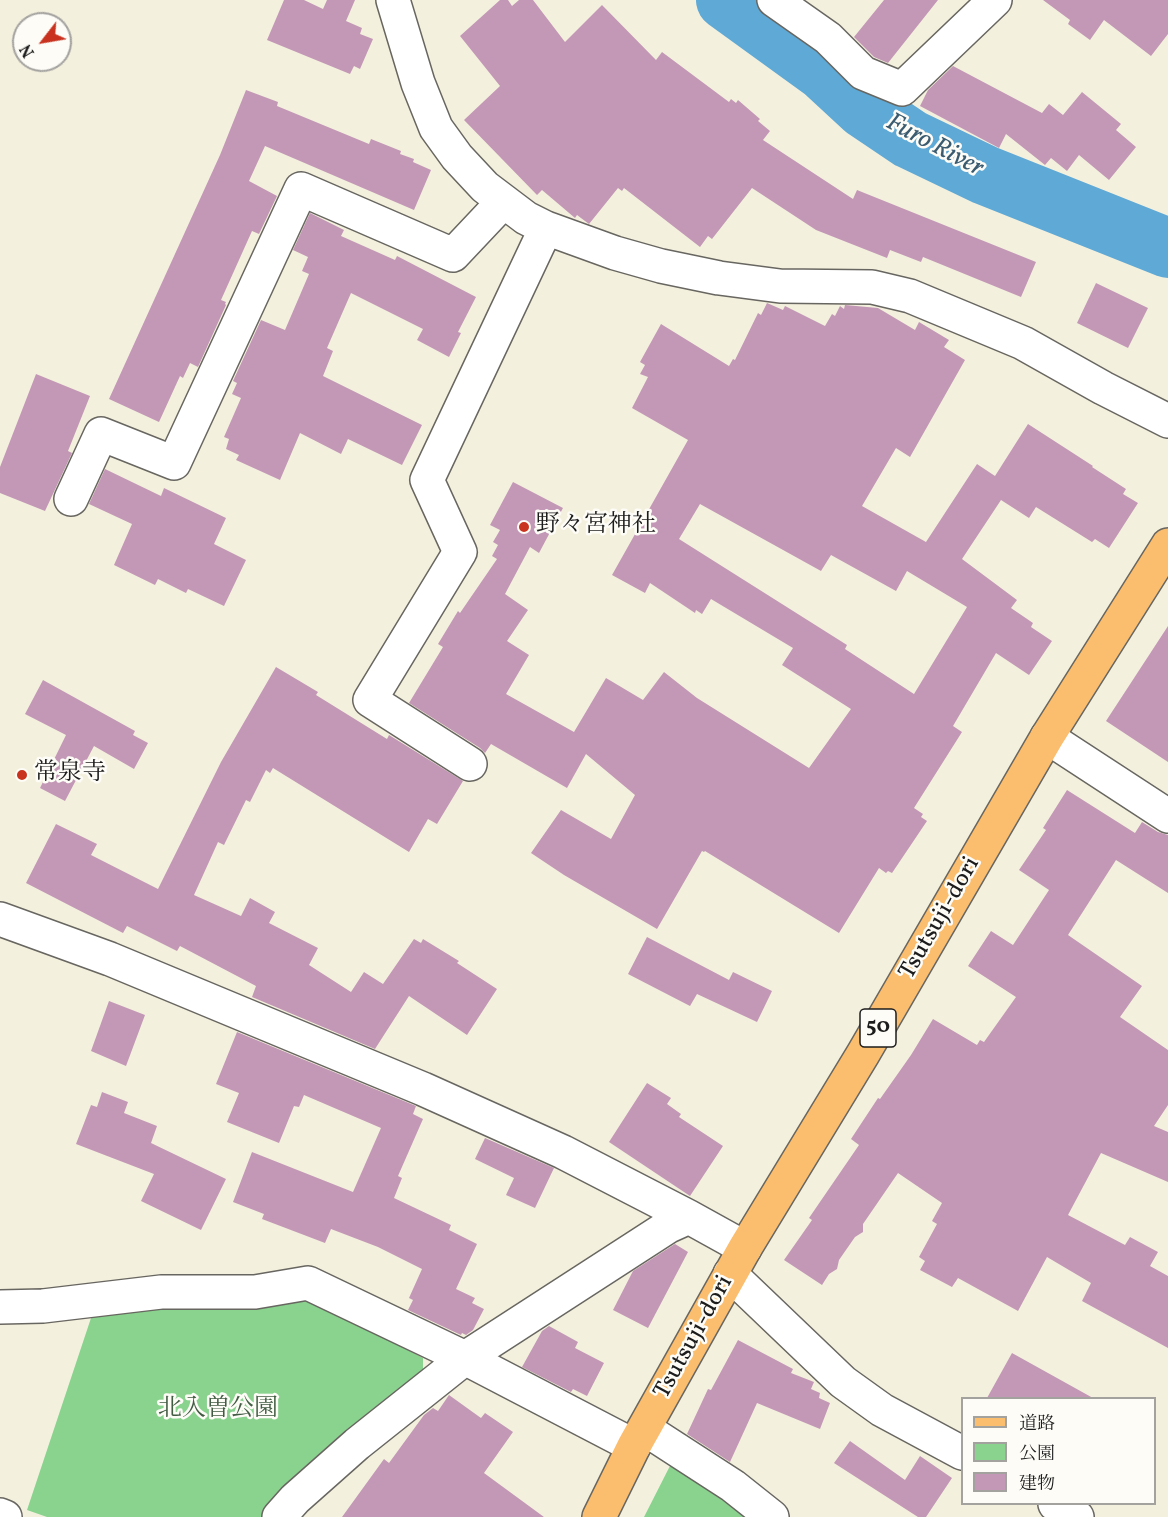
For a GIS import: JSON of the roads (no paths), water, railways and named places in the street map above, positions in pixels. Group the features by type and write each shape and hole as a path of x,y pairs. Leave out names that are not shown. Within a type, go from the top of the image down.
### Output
{"main road":[{"name":"Tsutsuji-dori","path":"598,1517 639,1437 738,1261 863,1054 1047,737 1168,545"}],"street":[{"path":"393,0 418,83 436,128 457,157 485,187 526,218 546,228 615,253 661,266 719,278 780,285 872,287 910,296 1023,343 1168,421"},
{"path":"774,0 828,38 863,73 902,89 994,0"},
{"path":"71,499 101,434 174,463 302,189 453,255 504,202"},
{"path":"470,764 370,700 460,552 428,480 546,228"},
{"path":"1047,737 1168,816"},
{"path":"0,919 110,959 423,1089 563,1152 689,1217 738,1261 843,1382 882,1410 961,1452"},
{"path":"279,1517 295,1499 357,1444 465,1358 660,1232 689,1217"},
{"path":"0,1307 43,1306 161,1292 255,1292 308,1283 639,1437 733,1486 772,1517"},
{"path":"1058,1505 1077,1517"},
{"path":"0,1515 5,1517"}],"waterway":[{"name":"Furo River","path":"726,0 824,71 864,108 910,139 985,175 1168,248"}],"place":[{"name":"野々宮神社","path":"524,527"},
{"name":"常泉寺","path":"22,775"}],"park label":[{"name":"北入曽公園","path":"218,1411"}]}
